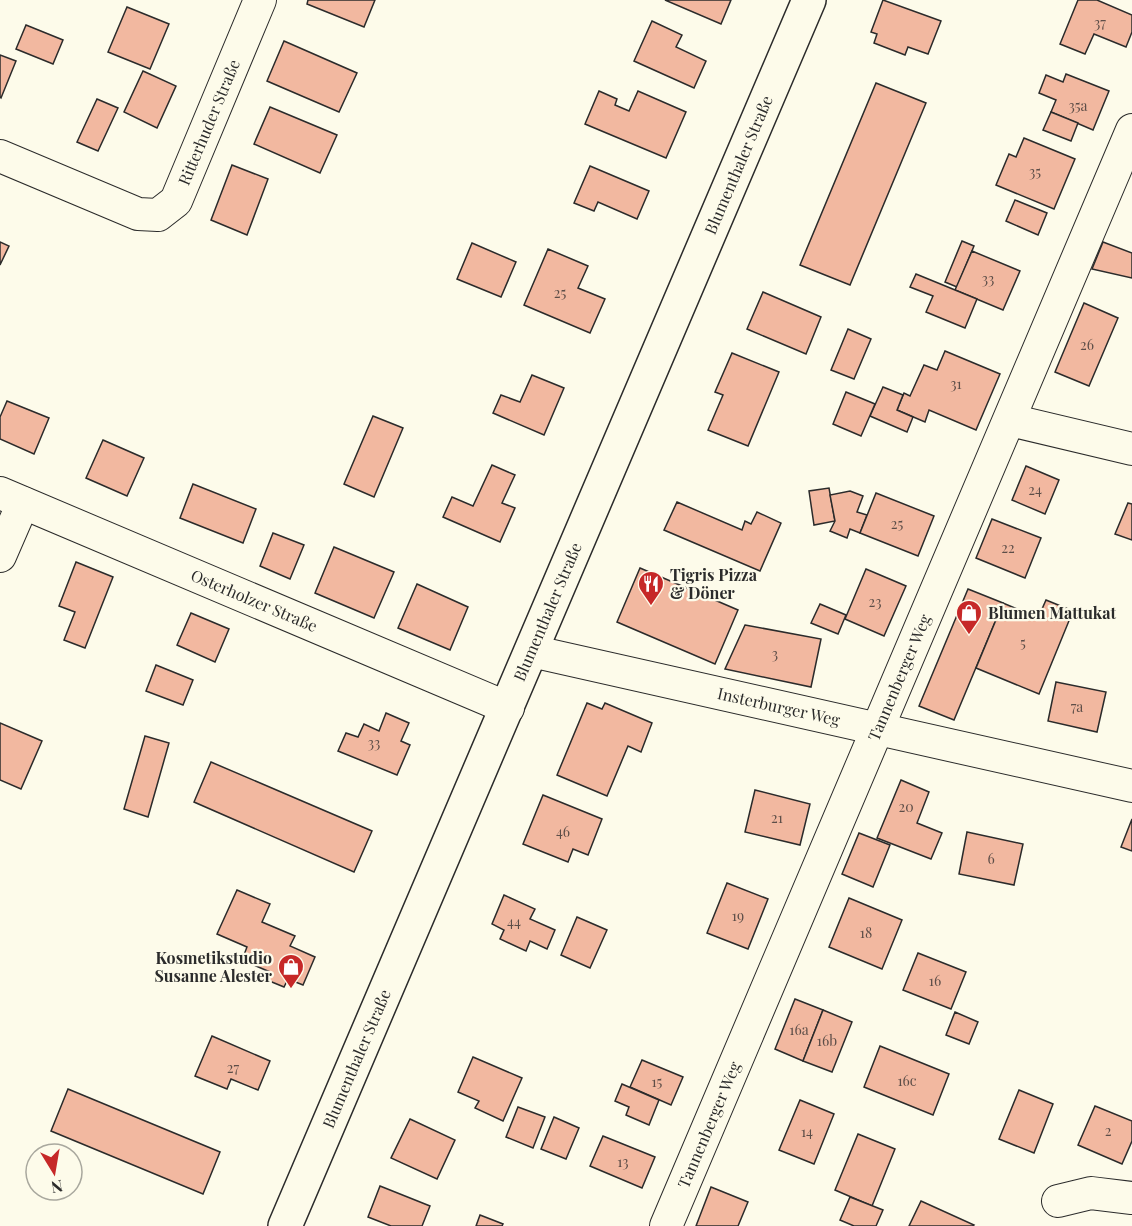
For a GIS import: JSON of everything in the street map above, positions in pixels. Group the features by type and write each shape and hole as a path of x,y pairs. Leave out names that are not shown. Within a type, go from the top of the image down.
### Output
{"main road":[{"name":"Blumenthaler Straße","path":"285,1226 809,0"}],"street":[{"name":"Ritterhuder Straße","path":"0,156 138,214 158,215 176,201 260,0"},
{"name":"Tannenberger Weg","path":"666,1226 1132,130"},
{"path":"1010,420 1132,449"},
{"path":"0,556 12,498"},
{"name":"Osterholzer Straße","path":"12,498 508,708"},
{"name":"Insterburger Weg","path":"531,651 1132,786"},
{"path":"1058,1201 1090,1193 1132,1198"}],"building":[{"path":"308,0 375,0 364,27 307,4"},
{"path":"665,0 731,0 721,24"},
{"path":"883,0 941,21 928,54 908,47 905,55 874,43 877,34 871,32"},
{"path":"1078,0 1097,0 1132,15 1132,32 1126,47 1094,34 1085,54 1060,44"},
{"path":"127,7 169,24 150,69 108,52"},
{"path":"652,21 682,35 676,47 706,61 694,88 634,61"},
{"path":"26,25 63,40 53,64 16,49"},
{"path":"284,41 357,73 339,112 267,81"},
{"path":"0,55 16,61 1,98 0,97"},
{"path":"143,71 176,86 157,128 124,112"},
{"path":"1066,74 1109,91 1093,130 1051,112 1056,100 1039,93 1046,75 1063,82"},
{"path":"876,83 926,103 850,285 800,265"},
{"path":"599,91 617,99 615,105 629,111 638,91 686,112 666,158 585,124"},
{"path":"97,99 118,108 98,151 77,142"},
{"path":"270,107 337,135 320,173 254,144"},
{"path":"1051,112 1078,123 1071,141 1043,130"},
{"path":"1024,138 1075,159 1054,209 996,185 1009,154 1016,157"},
{"path":"232,165 268,179 247,235 211,220"},
{"path":"590,166 649,191 637,219 598,202 594,211 574,203"},
{"path":"1015,200 1047,213 1038,235 1006,221"},
{"path":"962,241 974,246 957,287 945,282"},
{"path":"0,242 9,246 0,265"},
{"path":"1103,242 1132,253 1132,278 1092,269"},
{"path":"472,243 516,262 501,297 457,279"},
{"path":"548,249 588,266 578,288 605,299 590,333 524,305"},
{"path":"972,251 1020,271 1003,310 955,290"},
{"path":"916,274 977,299 965,328 926,312 933,296 910,287"},
{"path":"763,292 821,317 806,354 747,329"},
{"path":"1084,303 1118,318 1089,386 1055,372"},
{"path":"848,329 871,339 854,379 831,370"},
{"path":"945,351 1000,374 976,430 929,410 925,422 897,410 904,393 910,396 924,365 937,370"},
{"path":"732,353 779,372 748,446 708,430 723,395 715,392"},
{"path":"532,375 564,388 544,435 493,413 501,395 520,402"},
{"path":"883,387 903,395 897,410 913,417 907,432 870,416"},
{"path":"846,392 875,404 861,436 833,424"},
{"path":"7,401 49,418 34,454 0,439 0,417"},
{"path":"373,416 403,428 374,497 344,484"},
{"path":"103,440 144,458 127,496 86,478"},
{"path":"492,465 515,475 502,503 515,508 500,542 443,517 452,497 473,506"},
{"path":"1026,466 1059,480 1045,514 1012,500"},
{"path":"193,484 256,509 243,543 180,518"},
{"path":"829,488 835,521 814,525 809,491"},
{"path":"850,491 863,496 857,512 867,515 860,533 850,529 847,538 830,531 835,521 830,495"},
{"path":"876,493 934,516 918,556 860,533"},
{"path":"677,502 742,530 745,521 751,524 757,512 781,523 760,571 664,530"},
{"path":"1128,503 1132,504 1132,540 1115,534"},
{"path":"992,519 1041,538 1025,578 976,558"},
{"path":"273,533 304,545 290,579 260,566"},
{"path":"334,547 394,572 374,618 315,593"},
{"path":"76,562 113,577 85,648 64,640 75,612 59,606"},
{"path":"640,568 738,610 715,664 617,622"},
{"path":"866,569 906,586 884,636 845,619"},
{"path":"417,584 468,607 450,650 398,628"},
{"name":"Blumen Mattukat","path":"968,589 1003,603 954,720 919,706"},
{"path":"1046,600 1073,611 1039,694 976,668 1003,603 1038,618"},
{"path":"820,604 846,615 838,634 811,623"},
{"path":"191,613 229,629 215,662 177,645"},
{"path":"745,625 821,639 811,687 725,669"},
{"path":"156,665 193,680 183,705 146,691"},
{"path":"1056,682 1106,692 1097,732 1048,721"},
{"path":"587,703 602,709 605,703 652,723 641,752 628,746 607,796 557,775"},
{"path":"386,713 409,723 401,741 410,745 397,775 338,751 346,733 358,737 364,724 379,731"},
{"path":"0,723 42,741 21,789 0,780"},
{"path":"145,736 169,743 148,817 124,809"},
{"path":"211,762 372,831 354,872 194,802"},
{"path":"901,780 929,792 917,823 942,833 931,859 877,838"},
{"path":"755,790 810,804 800,845 745,832"},
{"path":"543,795 602,819 588,855 573,849 568,862 523,844"},
{"path":"1132,819 1132,851 1121,847"},
{"path":"967,832 1023,844 1014,885 959,874"},
{"path":"859,833 890,845 873,887 842,874"},
{"path":"727,883 768,899 748,949 707,933"},
{"path":"237,890 270,904 262,922 295,936 290,946 315,957 303,985 288,979 284,987 267,980 270,972 242,960 247,947 217,934"},
{"path":"504,895 535,909 530,919 555,930 547,949 530,941 526,951 500,939 504,930 492,924"},
{"path":"849,898 902,920 882,969 829,947"},
{"path":"577,917 607,930 590,968 561,955"},
{"path":"918,953 966,972 951,1009 903,990"},
{"path":"795,999 823,1010 803,1061 775,1049"},
{"path":"823,1010 852,1022 832,1072 803,1061"},
{"path":"955,1012 978,1022 969,1044 946,1035"},
{"path":"212,1036 270,1061 258,1090 231,1079 227,1089 195,1076"},
{"path":"880,1046 949,1074 933,1115 864,1087"},
{"path":"473,1057 522,1078 503,1121 475,1108 479,1101 458,1092"},
{"path":"642,1060 683,1077 671,1105 630,1087"},
{"path":"622,1084 659,1100 649,1125 626,1115 629,1107 615,1101"},
{"path":"68,1089 220,1152 203,1194 84,1145 84,1142 78,1142 51,1131"},
{"path":"1019,1090 1053,1104 1034,1153 999,1139"},
{"path":"800,1100 834,1114 814,1164 779,1150"},
{"path":"1095,1106 1132,1121 1132,1141 1122,1164 1078,1145"},
{"path":"518,1107 545,1117 533,1148 506,1137"},
{"path":"554,1117 579,1128 566,1159 541,1149"},
{"path":"410,1119 455,1140 437,1179 391,1158"},
{"path":"858,1134 895,1149 872,1206 835,1190"},
{"path":"603,1136 655,1157 642,1188 590,1166"},
{"path":"380,1186 430,1206 422,1226 391,1226 368,1217"},
{"path":"711,1187 748,1202 738,1226 696,1226"},
{"path":"850,1197 883,1210 876,1226 854,1226 840,1220"},
{"path":"921,1201 974,1225 909,1226"},
{"path":"480,1215 503,1224 502,1226 476,1226"}],"place":[{"name":"Tigris Pizza & Döner","path":"651,607"},
{"name":"Blumen Mattukat","path":"969,636"},
{"name":"Kosmetikstudio Susanne Alester","path":"291,990"}]}
